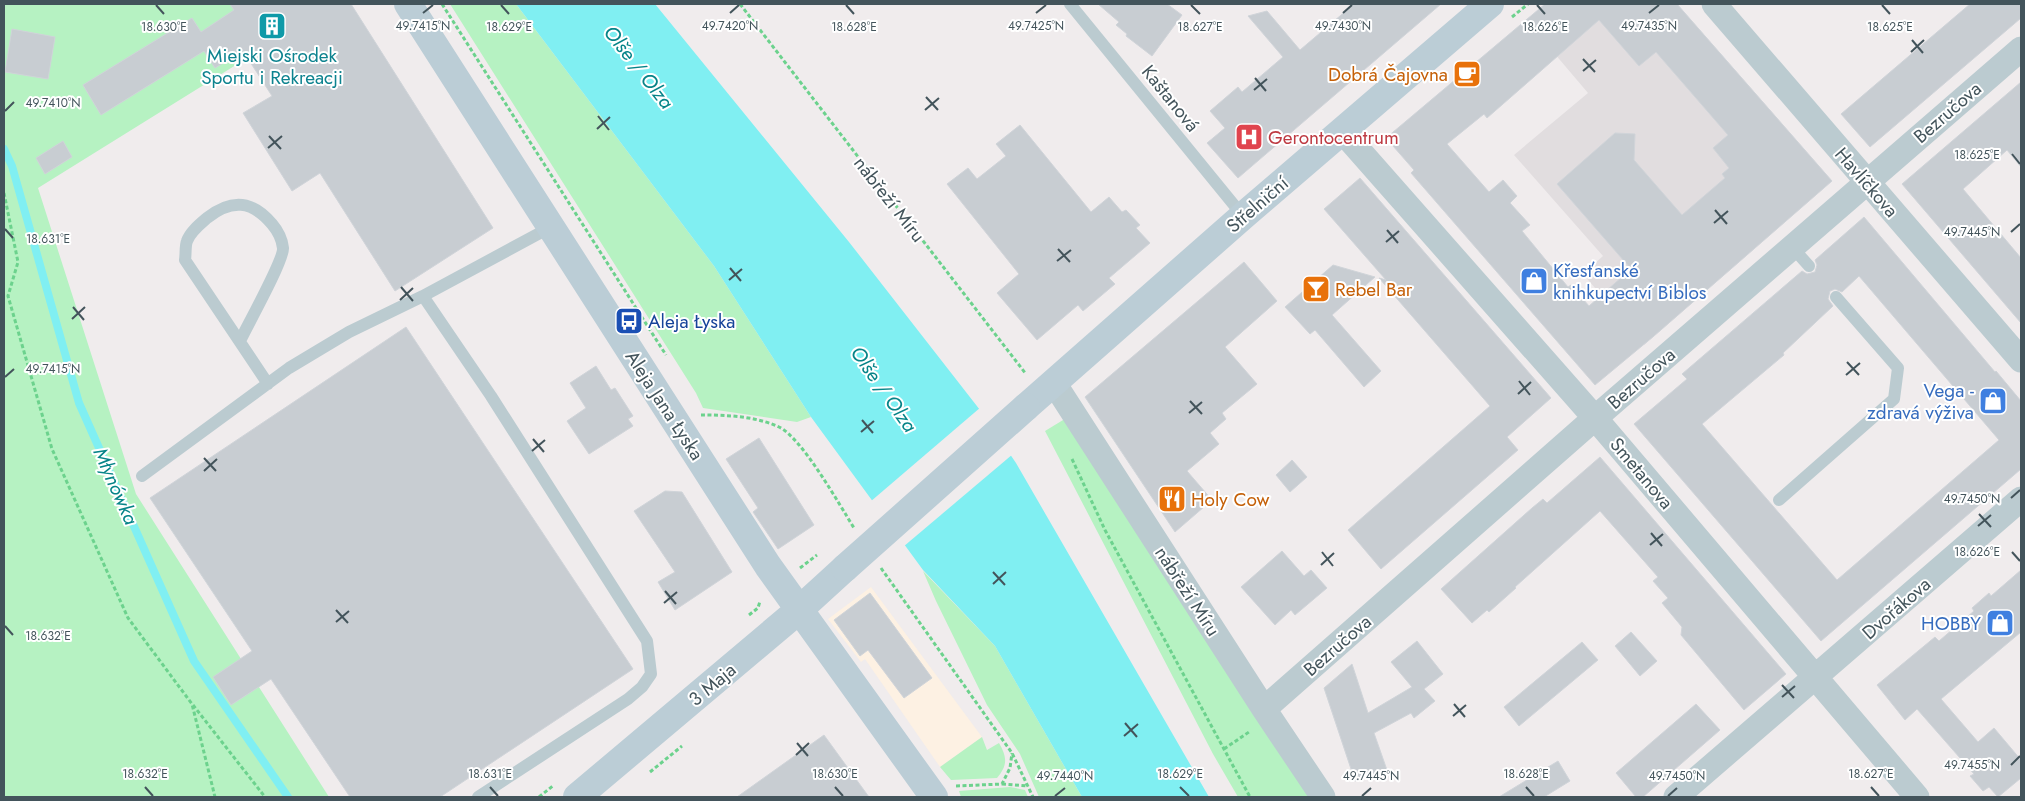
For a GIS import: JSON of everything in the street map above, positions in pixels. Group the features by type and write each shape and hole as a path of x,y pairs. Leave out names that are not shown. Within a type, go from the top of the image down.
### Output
{"street":[{"name":"Aleja Jana Łyska","path":"408,4 763,558 799,610 942,794"},
{"name":"Střelniční","path":"845,568 1243,216 1490,4"},
{"name":"Havlíčkova","path":"1714,4 2021,360"},
{"name":"Bezručova","path":"1264,709 1595,418 2021,49"},
{"name":"Smetanova","path":"1342,132 1595,418 1917,797"},
{"name":"nábřeží Míru","path":"1041,395 1264,709 1323,797"},
{"name":"Dvořákova","path":"1676,797 2021,499"},
{"name":"3 Maja","path":"569,788 799,610 845,568"}],"lane":[{"name":"Kaštanová","path":"1070,4 1243,216"},
{"path":"240,341 277,267 283,250 279,233 266,217 253,207 239,205 220,207 198,225 187,241 185,260 268,384"},
{"path":"142,476 289,368 349,332 423,296 551,227"},
{"path":"1792,247 1808,266"},
{"path":"423,296 491,396 647,641 651,674 642,687 628,699 478,797"},
{"path":"1780,500 1894,399 1898,368 1836,297"}],"path":[{"name":"nábřeží Míru","path":"740,4 1041,395"},
{"path":"4,193 18,262 8,296 4,302"},
{"path":"8,296 52,449 128,618 265,797"},
{"path":"700,414 758,420 781,428 803,448 854,529"},
{"path":"1069,454 1105,530 1250,797"},
{"path":"875,561 1012,753 1033,797"},
{"path":"744,620 758,608 762,597"},
{"path":"192,704 215,797"},
{"path":"1002,784 1010,768 1012,753"},
{"path":"942,794 958,785 1014,784 1028,786"},
{"path":"539,797 569,788"}],"shaded area":[{"path":"1545,4 1677,4 1832,181 1644,345 1583,274 1603,256 1514,155 1588,93 1526,20"},
{"path":"871,587 982,737 940,767 865,659 861,662 828,619"}],"green space":[{"path":"4,4 334,4 38,188 136,494 329,797 4,797"},
{"path":"450,4 516,4 714,266 811,417 797,422 703,408 696,393"},
{"path":"1068,417 1313,797 1238,797 1213,754 1045,431"},
{"path":"923,571 995,646 1082,797 1039,797 1020,754 987,705"},
{"path":"982,737 987,750 999,743 1002,748 1005,765 1001,773 997,778 951,780 940,767"},
{"path":"1010,787 1025,790 1028,797 961,797 959,791"}],"water":[{"name":"Olše / Olza","path":"516,4 655,4 849,242 980,410 1016,463 1209,797 1082,797 995,646 923,570 811,417 714,266"}],"pier":[{"path":"981,407 1013,454 903,547 870,502"}],"building":[{"path":"230,4 351,4 493,228 395,291 320,173 292,191 243,113 272,96 243,51 215,68 204,51 101,115 83,85 192,18 201,32 234,10"},
{"path":"1098,4 1167,4 1182,15 1152,56 1126,36 1127,34 1116,25 1119,22"},
{"path":"1354,4 1441,4 1238,178 1207,143 1225,128 1210,111 1238,87 1242,92 1283,57 1248,16 1267,11 1300,50"},
{"path":"1545,4 1677,4 1832,181 1595,385 1411,173 1414,170 1386,138","holes":["1599,20 1639,66 1656,52 1728,135 1713,148 1729,168 1722,174 1725,178 1682,215 1634,160 1635,134 1615,133 1557,184 1631,269 1589,306 1571,285 1568,287 1522,231 1530,225 1510,203 1517,196 1503,180 1489,192 1447,144 1484,114 1487,118"]},
{"path":"1970,4 2021,4 2021,18 1870,147 1841,114"},
{"path":"12,29 55,37 48,79 5,72"},
{"path":"2021,82 2021,167 2007,150 1963,189 2021,258 2021,323 1902,184"},
{"path":"1020,125 1091,212 1109,197 1122,212 1126,210 1140,225 1136,228 1150,243 1109,278 1115,284 1083,311 1078,305 1037,340 997,293 1019,274 947,184 968,168 977,179 1006,156 996,144"},
{"path":"63,141 72,157 45,174 36,158"},
{"path":"1360,178 1551,398 1507,437 1518,450 1381,569 1348,530 1490,406 1379,278 1386,280 1324,209"},
{"path":"1864,217 2021,401 2021,469 1821,641 1634,424 1687,379 1682,374 1802,271 1807,274 1815,272 1817,265 1815,260","holes":["1859,276 1999,440 1837,580 1702,424 1784,355 1783,353 1833,306 1828,299 1830,291 1835,289 1842,292"]},
{"path":"1244,262 1277,301 1225,347 1257,384 1222,413 1226,419 1210,433 1219,444 1187,471 1212,500 1175,532 1085,397"},
{"path":"1333,265 1375,277 1332,315 1381,371 1364,387 1315,330 1310,334 1285,307"},
{"path":"406,327 633,669 440,797 350,797 271,679 231,705 213,677 252,651 150,498"},
{"path":"596,366 611,390 615,388 633,416 628,419 633,426 589,454 567,421 586,408 570,383"},
{"path":"759,438 814,525 778,549 753,512 758,508 726,459"},
{"path":"1600,457 1786,674 1744,710 1681,635 1682,627 1662,603 1668,598 1653,581 1658,577 1600,511 1489,612 1487,610 1472,623 1441,589 1532,508 1543,499 1547,503"},
{"path":"1292,460 1307,477 1290,492 1276,475"},
{"path":"665,491 682,492 732,572 675,610 658,582 675,572 634,511"},
{"path":"1282,551 1304,576 1311,570 1327,588 1295,615 1291,610 1275,625 1241,587"},
{"path":"2021,570 2021,632 1941,699 1978,742 1994,728 2021,760 2021,778 1998,797 1989,787 1983,791 1970,776 1974,774 1917,709 1905,720 1877,685 1935,637 1939,641 1974,611 1972,608 1989,593 1991,596"},
{"path":"870,593 932,678 904,698 868,650 860,656 834,620"},
{"path":"1631,632 1657,661 1640,676 1615,646"},
{"path":"1417,641 1443,674 1424,689 1435,701 1414,718 1411,713 1374,733 1387,770 1355,781 1324,688 1352,664 1368,713 1412,687 1391,662"},
{"path":"1582,642 1598,660 1519,726 1504,707"},
{"path":"1696,704 1720,730 1643,797 1636,797 1616,773"},
{"path":"824,735 869,797 737,797"},
{"path":"1558,761 1570,781 1544,797 1499,797"}],"waterway":[{"name":"Młynówka","path":"4,149 12,166 79,403 194,661 288,797"}],"place":[{"name":"Miejski Ośrodek Sportu i Rekreacji","path":"272,26"},
{"name":"Dobrá Čajovna","path":"1467,74"},
{"name":"Gerontocentrum","path":"1249,137"},
{"name":"Křesťanské knihkupectví Biblos","path":"1534,281"},
{"name":"Rebel Bar","path":"1316,289"},
{"name":"Aleja Łyska","path":"629,321"},
{"name":"Vega - zdravá výživa","path":"1993,401"},
{"name":"Holy Cow","path":"1172,499"},
{"name":"HOBBY","path":"2000,623"}]}
